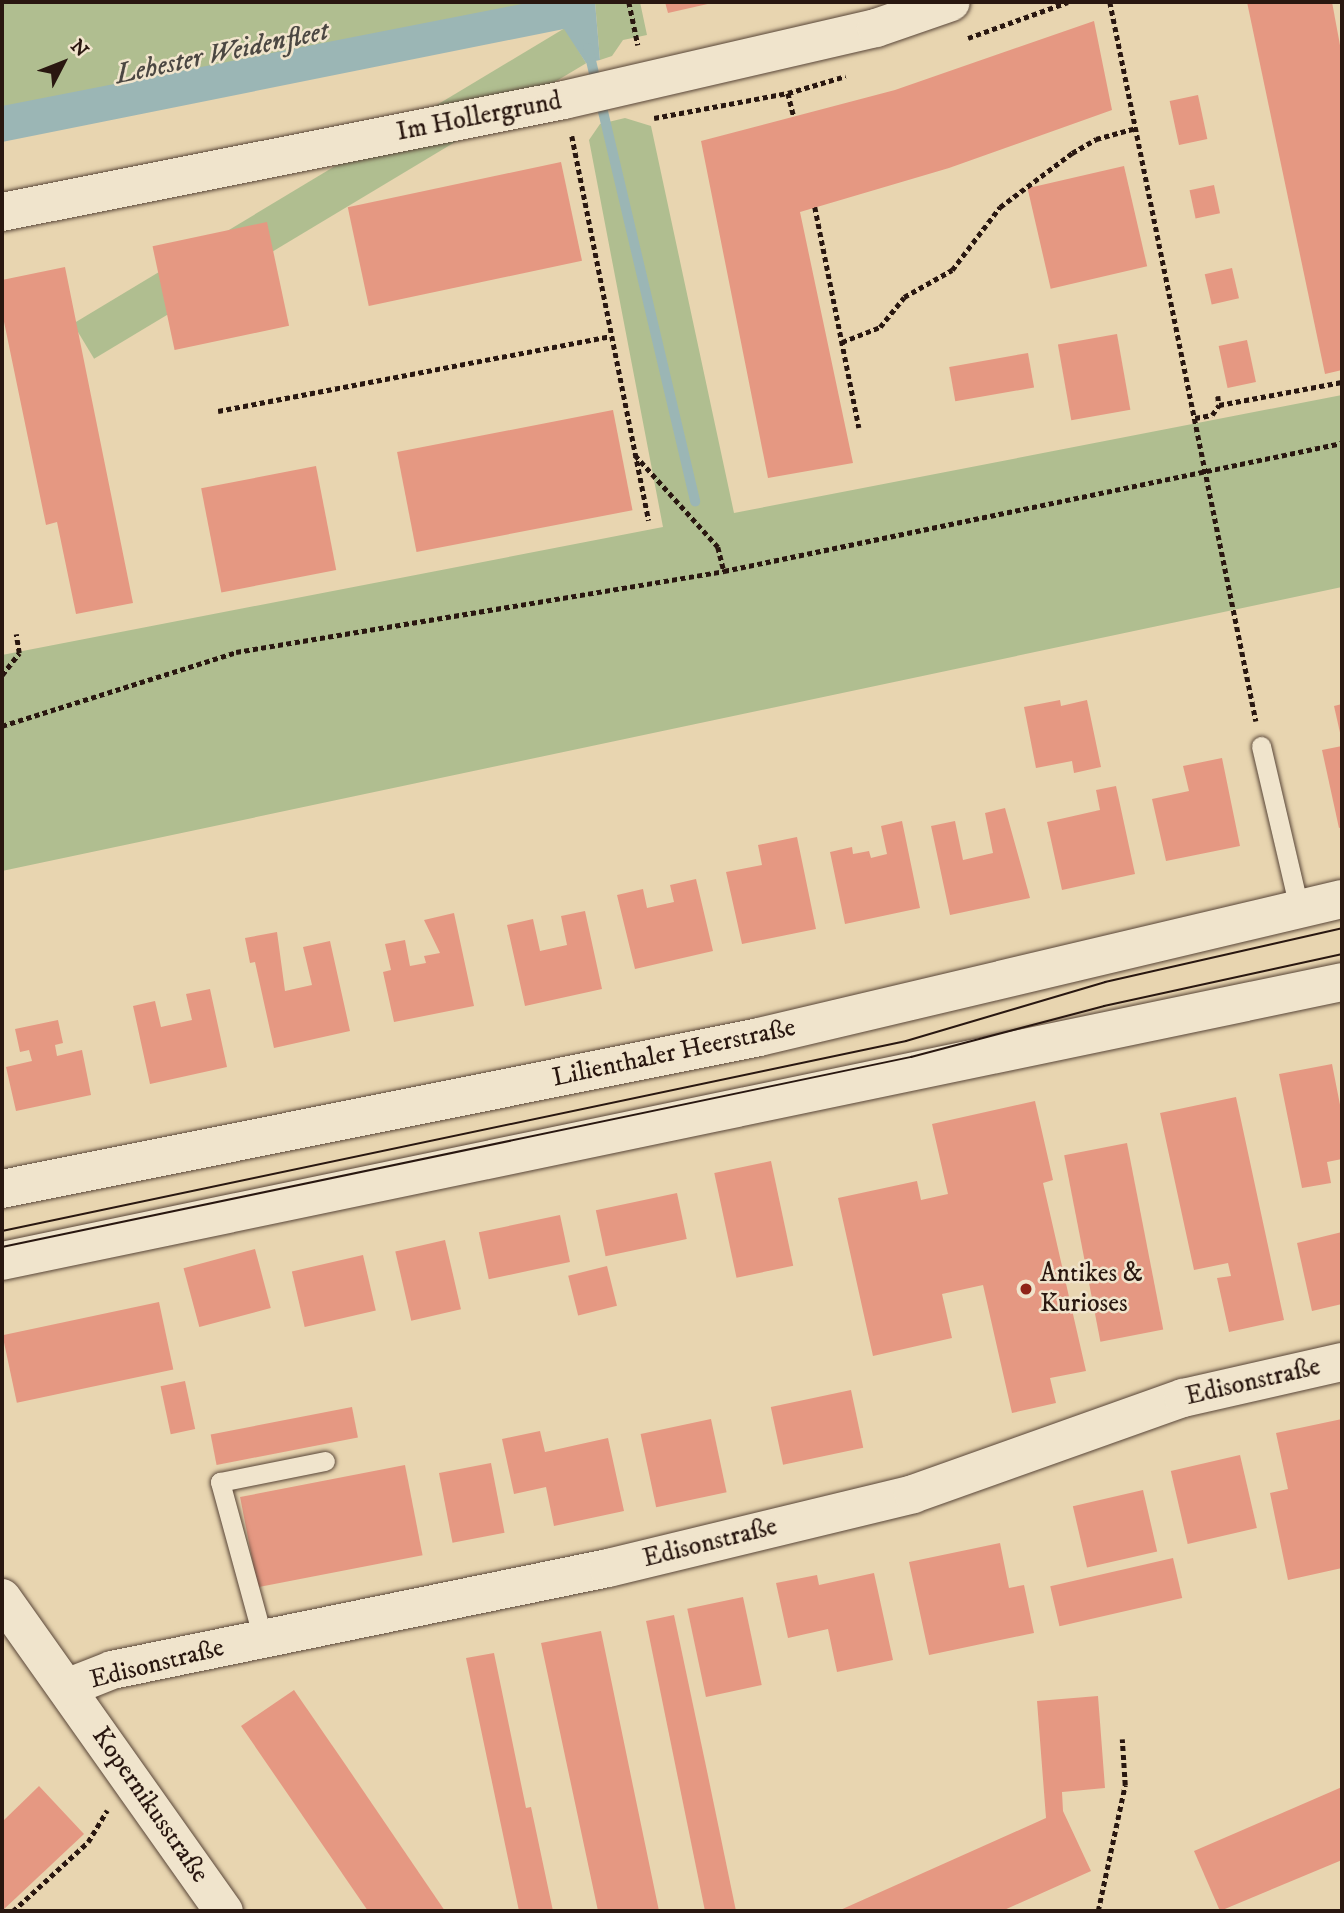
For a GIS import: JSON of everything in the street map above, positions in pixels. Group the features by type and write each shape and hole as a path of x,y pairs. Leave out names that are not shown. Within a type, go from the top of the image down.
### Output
{"main road":[{"name":"Im Hollergrund","path":"2,212 574,98 632,71 876,28 951,2"},
{"name":"Lilienthaler Heerstraße","path":"2,1189 759,1037 1342,899"},
{"path":"2,1261 1342,982"},
{"name":"Edisonstraße","path":"69,1687 112,1670 608,1568 913,1494 1183,1398 1342,1362"},
{"name":"Kopernikusstraße","path":"2,1598 69,1687 224,1911"}],"lane":[{"path":"1261,746 1299,908"},
{"path":"263,1639 220,1482 325,1461"}],"path":[{"path":"629,2 632,71"},
{"path":"1110,2 1261,746"},
{"path":"574,98 610,336 649,520"},
{"path":"842,342 880,327 904,297 952,270 1000,207 1054,166 1096,139 1136,128"},
{"path":"815,207 859,428"},
{"path":"218,411 610,336"},
{"path":"1219,405 1342,382"},
{"path":"1195,418 1212,415 1219,405 1218,396"},
{"path":"2,726 236,652 724,571 1342,443"},
{"path":"635,455 718,547 724,571"},
{"path":"2,675 19,653 16,634"},
{"path":"1098,1911 1125,1785 1122,1739"},
{"path":"13,1911 88,1842 129,1774"}],"green space":[{"path":"2,2 567,2 2,126"},
{"path":"595,2 640,2 647,35 623,40 612,56 600,60"},
{"path":"565,28 586,63 94,359 73,324"},
{"path":"625,118 651,126 734,513 1342,395 1342,587 2,871 2,655 663,527 589,140 600,124"}],"water":[{"path":"532,2 595,2 600,60 586,63 564,29 2,142 2,106"}],"building":[{"path":"665,2 712,2 712,3 668,13"},
{"path":"1247,2 1332,2 1342,56 1342,370 1325,374"},
{"path":"1094,21 1112,110 949,168 800,212 853,463 768,478 701,141 895,90"},
{"path":"1198,95 1207,139 1179,145 1170,101"},
{"path":"561,162 582,261 369,306 348,207"},
{"path":"1124,166 1147,266 1051,289 1028,188"},
{"path":"1214,185 1220,213 1196,219 1190,190"},
{"path":"267,222 289,326 175,350 153,246"},
{"path":"65,267 133,603 76,614 57,522 46,525 2,312 2,280"},
{"path":"1232,268 1239,298 1212,305 1205,274"},
{"path":"1117,334 1130,410 1071,420 1058,344"},
{"path":"1247,340 1256,382 1228,388 1219,346"},
{"path":"1028,353 1034,387 955,401 949,367"},
{"path":"613,410 632,510 417,552 397,452"},
{"path":"316,466 336,570 221,592 201,488"},
{"path":"1060,700 1061,706 1087,700 1101,767 1074,773 1072,761 1036,768 1024,707"},
{"path":"1342,704 1342,737 1341,737 1334,706"},
{"path":"1342,746 1342,827 1339,828 1322,750"},
{"path":"1222,758 1240,846 1166,861 1152,799 1189,791 1183,766"},
{"path":"1116,786 1135,874 1062,890 1047,822 1100,810 1096,790"},
{"path":"1005,808 1030,898 950,915 931,826 955,821 963,860 993,853 985,813"},
{"path":"902,821 920,908 845,924 830,852 852,847 853,854 869,851 871,858 887,854 881,826"},
{"path":"797,837 816,929 742,944 726,872 762,865 758,845"},
{"path":"696,879 713,951 635,969 617,895 643,889 647,908 674,902 670,885"},
{"path":"585,911 602,989 525,1006 507,925 533,919 540,951 567,945 561,916"},
{"path":"454,913 474,1006 394,1022 383,972 391,970 385,944 405,940 410,966 426,963 424,956 440,953 424,920"},
{"path":"277,932 285,991 312,985 303,947 330,941 350,1031 274,1048 255,962 250,963 245,938"},
{"path":"210,989 227,1067 150,1084 133,1006 155,1001 161,1027 192,1020 186,994"},
{"path":"58,1020 63,1043 55,1045 57,1056 82,1050 91,1095 16,1111 6,1067 32,1061 29,1050 20,1052 15,1029"},
{"path":"1332,1064 1342,1115 1342,1159 1327,1162 1331,1183 1302,1188 1279,1074"},
{"path":"1236,1097 1284,1320 1229,1332 1217,1278 1231,1276 1228,1263 1194,1270 1160,1113"},
{"path":"1035,1101 1053,1180 1043,1183 1086,1371 1050,1378 1056,1403 1012,1413 983,1285 942,1294 952,1338 873,1356 838,1198 917,1181 921,1200 948,1194 932,1124"},
{"path":"1127,1143 1163,1330 1100,1342 1064,1155"},
{"path":"771,1161 793,1266 737,1278 714,1173"},
{"path":"677,1193 687,1239 606,1256 596,1210"},
{"path":"560,1215 570,1262 489,1279 479,1232"},
{"path":"1342,1232 1342,1304 1312,1311 1297,1243"},
{"path":"445,1240 461,1309 411,1321 395,1251"},
{"path":"255,1249 271,1308 199,1327 184,1268"},
{"path":"363,1255 376,1311 305,1327 292,1271"},
{"path":"607,1266 617,1306 578,1315 568,1276"},
{"path":"159,1302 173,1369 17,1403 2,1335"},
{"path":"185,1381 195,1429 171,1434 161,1386"},
{"path":"851,1390 863,1448 783,1465 771,1407"},
{"path":"352,1407 358,1437 217,1465 211,1434"},
{"path":"711,1419 727,1492 656,1507 641,1434"},
{"path":"1342,1419 1342,1568 1288,1580 1270,1493 1288,1489 1276,1433"},
{"path":"540,1431 545,1452 608,1438 624,1511 554,1526 546,1487 514,1494 502,1439"},
{"path":"1240,1455 1257,1528 1188,1544 1171,1471"},
{"path":"491,1463 505,1533 453,1543 439,1473"},
{"path":"405,1465 423,1555 258,1587 240,1497"},
{"path":"1143,1490 1157,1551 1087,1568 1073,1506"},
{"path":"1000,1543 1009,1588 1024,1585 1034,1633 929,1655 909,1562"},
{"path":"1173,1558 1182,1598 1059,1626 1050,1586"},
{"path":"874,1573 893,1660 837,1672 828,1629 788,1638 776,1583 817,1575 819,1585"},
{"path":"743,1597 762,1685 706,1697 687,1609"},
{"path":"674,1615 736,1911 705,1911 646,1621"},
{"path":"601,1631 659,1911 598,1911 541,1643"},
{"path":"494,1653 526,1808 531,1807 553,1911 519,1911 466,1658"},
{"path":"294,1690 445,1911 368,1911 241,1726"},
{"path":"1098,1696 1105,1788 1062,1792 1063,1811 1091,1871 1002,1911 838,1911 1046,1818 1037,1701"},
{"path":"39,1786 84,1834 2,1911 2,1822"},
{"path":"1342,1787 1342,1860 1220,1911 1194,1851"}],"waterway":[{"path":"588,48 695,502"}],"tram line":[{"path":"2,1231 906,1041 1105,982 1342,928"},
{"path":"2,1247 911,1057 1104,1006 1342,954"}],"place":[{"name":"Antikes & Kurioses","path":"1026,1289"}],"water label":[{"name":"Lehester Weidenfleet","path":"222,53"}]}
